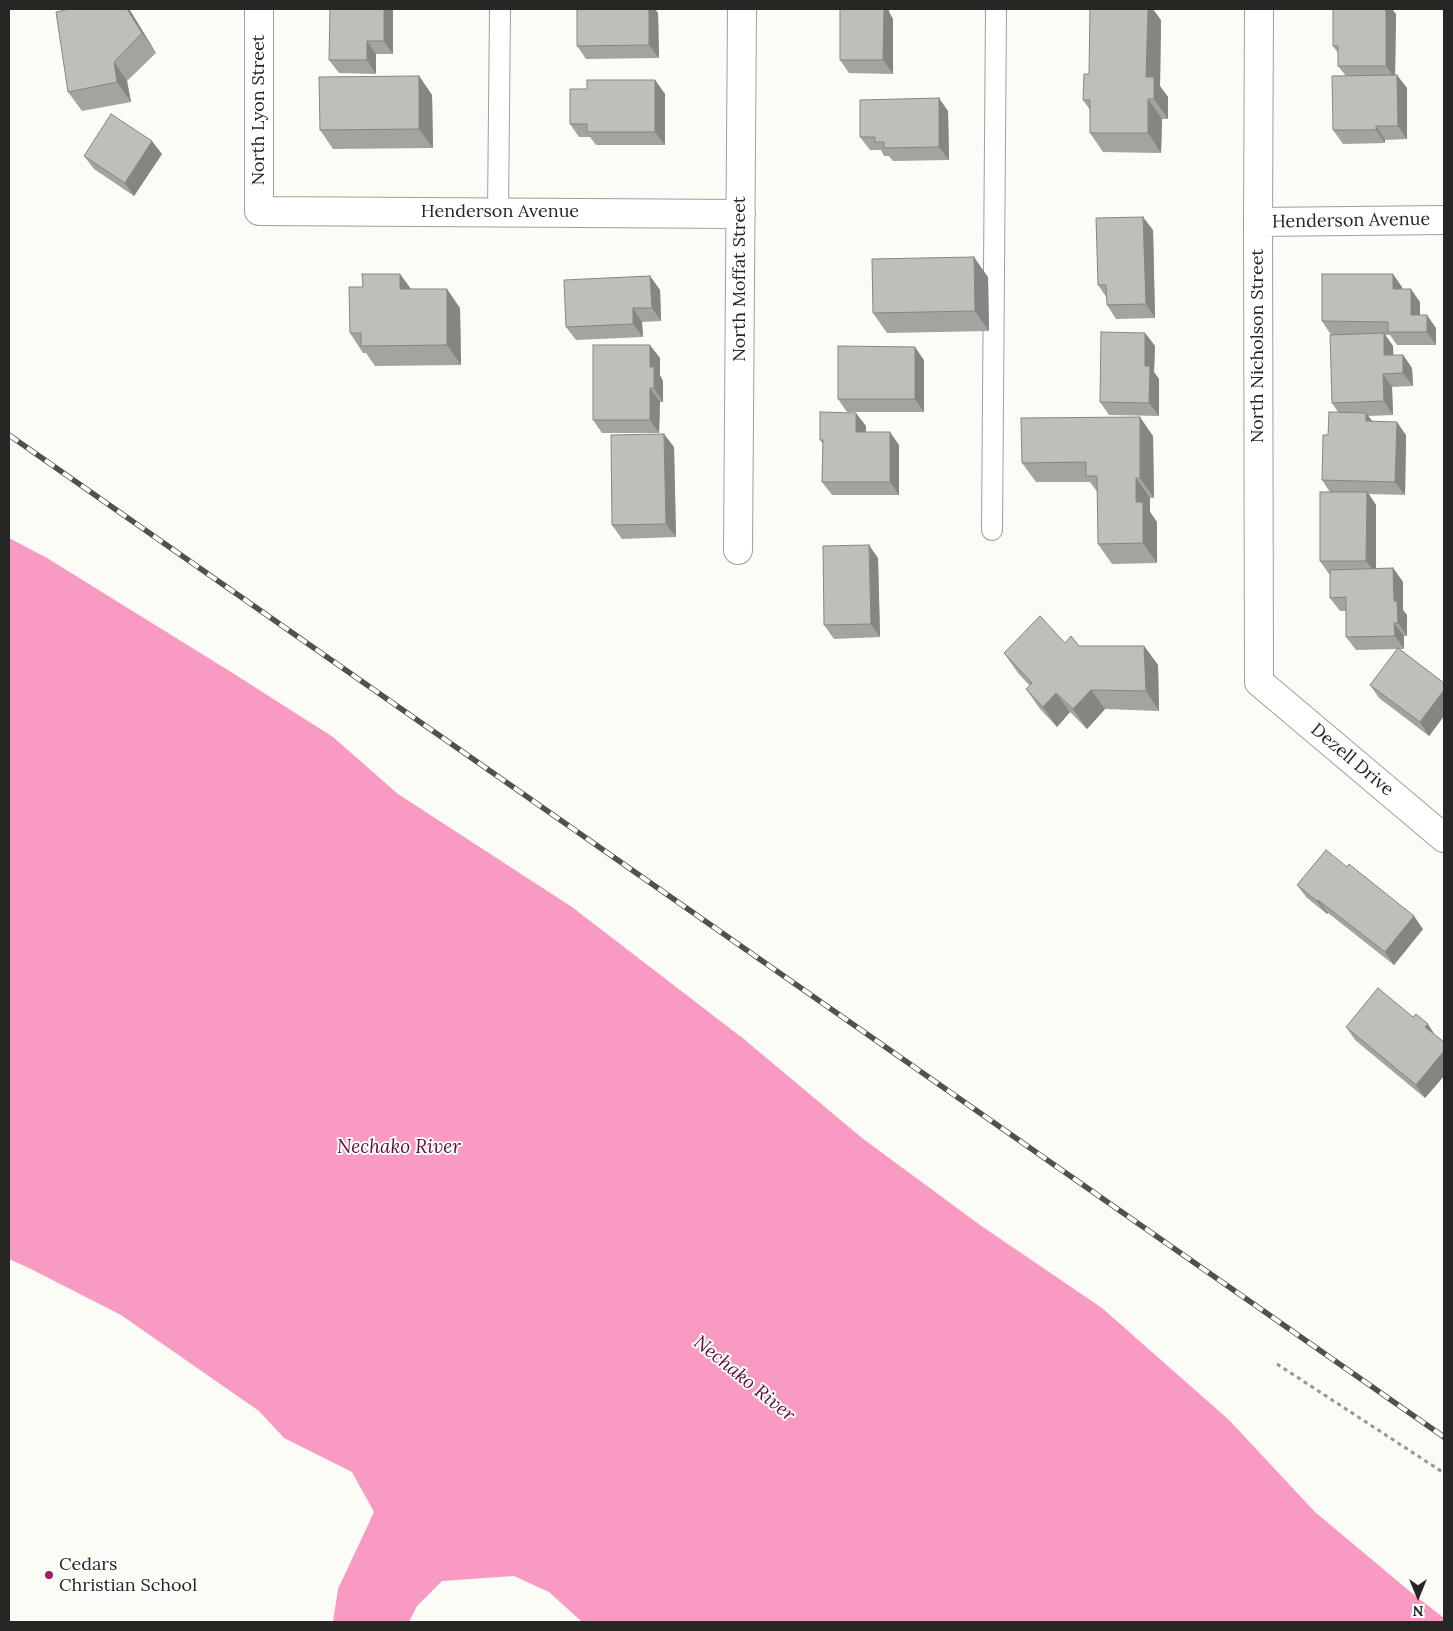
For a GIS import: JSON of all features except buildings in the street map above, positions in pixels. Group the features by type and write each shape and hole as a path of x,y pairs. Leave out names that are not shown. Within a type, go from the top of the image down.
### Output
{"street":[{"name":"North Lyon Street","path":"259,9 259,211"},
{"name":"North Moffat Street","path":"738,550 742,9"},
{"name":"North Nicholson Street","path":"1259,682 1258,222 1260,9"},
{"name":"Henderson Avenue","path":"259,211 740,214"},
{"name":"Henderson Avenue","path":"1258,222 1444,220"},
{"name":"Dezell Drive","path":"1259,682 1444,838"}],"lane":[{"path":"498,212 500,9"},
{"path":"992,530 996,9"}],"path":[{"path":"1277,1364 1444,1473"}],"water":[{"name":"Nechako River","path":"9,538 47,558 333,737 398,794 572,907 745,1040 862,1138 980,1225 1102,1308 1229,1420 1315,1512 1444,1618 1444,1622 582,1622 549,1592 514,1576 442,1581 417,1606 409,1622 333,1622 338,1589 374,1512 352,1472 284,1438 259,1411 121,1315 9,1259"}],"railway":[{"path":"9,435 1444,1437"}],"place":[{"name":"Cedars Christian School","path":"49,1575"}]}
